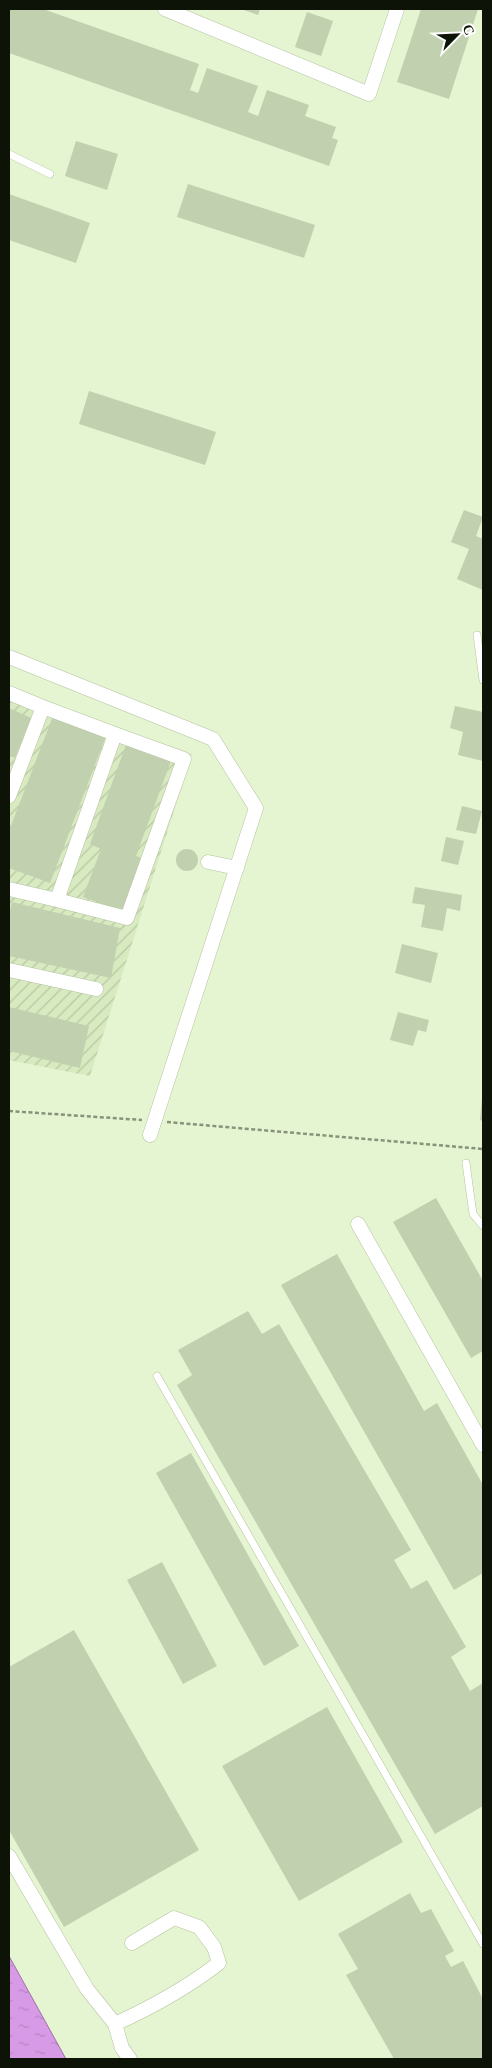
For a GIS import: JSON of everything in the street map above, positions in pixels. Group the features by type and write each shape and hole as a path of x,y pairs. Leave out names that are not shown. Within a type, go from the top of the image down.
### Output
{"street":[{"path":"165,9 369,94 398,9"},
{"path":"9,657 213,739 256,808 150,1135"},
{"path":"9,693 43,708 184,759 127,918 9,889"},
{"path":"9,796 14,766 43,708"},
{"path":"57,900 115,734"},
{"path":"208,862 237,868"},
{"path":"9,970 96,989"},
{"path":"358,1224 483,1445"},
{"path":"9,1856 87,1989 115,2024 122,2048 130,2059"},
{"path":"115,2024 152,2007 195,1982 220,1963 214,1947 198,1927 174,1918 132,1943"}],"lane":[{"path":"9,154 50,174"},
{"path":"477,634 483,680"},
{"path":"466,1163 473,1214 483,1226"},
{"path":"158,1376 483,1944"}],"path":[{"path":"9,1111 155,1121 483,1149"}],"shaded area":[{"path":"9,689 192,754 90,1076 9,1060"}],"water":[{"path":"9,1956 66,2059 9,2059"}],"building":[{"path":"9,9 43,9 199,64 190,90 198,93 207,68 258,86 248,112 258,116 267,90 309,105 305,116 336,127 332,138 338,140 329,166 9,53"},
{"path":"241,9 260,9 258,15"},
{"path":"421,9 478,9 449,99 397,82"},
{"path":"307,12 333,21 321,56 295,47"},
{"path":"76,141 118,154 107,190 65,176"},
{"path":"188,184 315,225 304,258 177,217"},
{"path":"9,194 90,223 76,263 9,240"},
{"path":"89,391 216,432 205,465 79,424"},
{"path":"464,510 483,517 476,536 483,539 483,590 457,579 469,549 451,542"},
{"path":"455,706 483,712 483,761 458,755 463,732 450,728"},
{"path":"9,708 31,718 15,758 9,756"},
{"path":"53,716 106,736 50,883 9,868 9,831"},
{"path":"127,742 172,758 136,856 144,859 125,912 83,897 101,849 90,844"},
{"path":"462,806 482,811 476,834 456,830"},
{"path":"446,837 464,841 458,865 441,861"},
{"path":"187,849 195,852 198,860 195,868 187,871 179,868 176,860 179,852"},
{"path":"415,887 462,895 460,911 447,908 443,931 421,927 425,905 412,903"},
{"path":"12,902 120,928 111,978 9,956 9,916"},
{"path":"402,944 438,953 431,983 395,973"},
{"path":"9,1007 89,1026 80,1068 9,1051"},
{"path":"398,1012 429,1020 426,1032 418,1030 413,1046 390,1040"},
{"path":"483,1098 483,1121 480,1120"},
{"path":"436,1198 483,1281 483,1351 471,1358 393,1222"},
{"path":"337,1254 424,1411 437,1403 483,1485 483,1573 454,1590 281,1285"},
{"path":"248,1311 262,1334 279,1324 411,1550 394,1560 411,1589 427,1580 466,1647 451,1657 470,1691 483,1683 483,1806 435,1834 177,1385 192,1375 178,1350"},
{"path":"191,1453 299,1646 264,1666 156,1473"},
{"path":"162,1562 217,1666 183,1684 127,1580"},
{"path":"74,1630 199,1850 64,1927 9,1830 9,1667"},
{"path":"327,1707 403,1842 299,1901 222,1766"},
{"path":"410,1893 421,1913 431,1909 454,1951 445,1956 451,1967 463,1961 483,1999 483,2059 394,2059 346,1975 358,1969 338,1934"}]}
